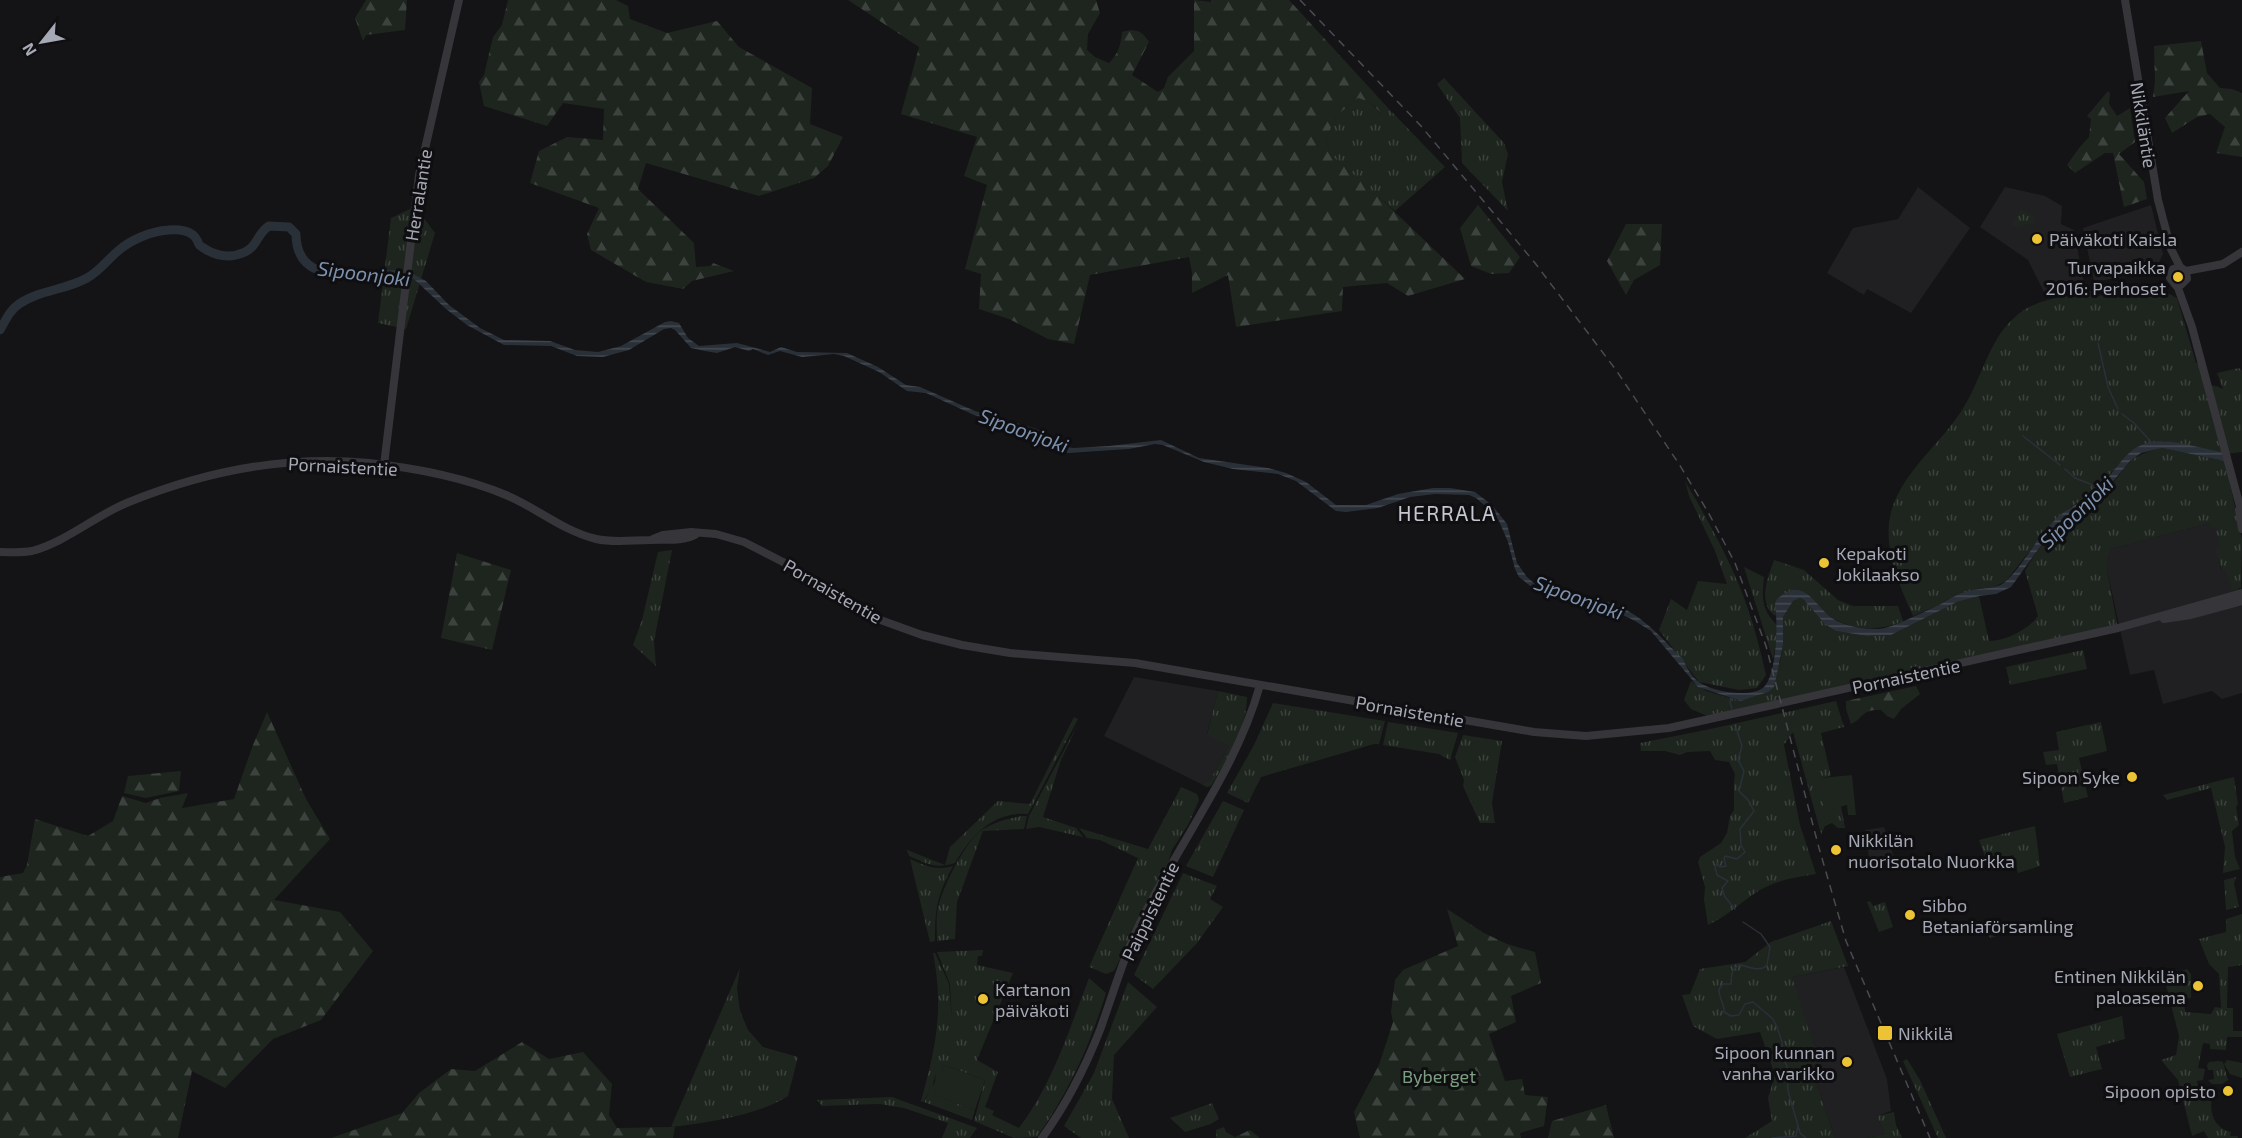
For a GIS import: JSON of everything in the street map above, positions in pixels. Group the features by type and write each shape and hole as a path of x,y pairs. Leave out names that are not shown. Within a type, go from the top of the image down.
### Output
{"street":[{"name":"Herralantie","path":"384,465 419,175 459,0"},
{"name":"Nikkiläntie","path":"2125,0 2149,158 2171,249 2182,274 2193,322 2192,327"},
{"path":"2175,284 2181,285 2182,274 2230,261 2242,252"},
{"name":"Nikkiläntie","path":"2182,274 2170,277 2178,288 2192,327 2230,477 2242,514"},
{"name":"Pornaistentie","path":"0,552 22,552 41,548 126,503 186,481 230,470 305,461 384,465 445,476 508,495 567,528 596,539 665,541 697,534 716,534 744,542 783,562 875,618 922,635 1010,653 1135,663 1534,732 1586,736 1669,728 1927,672 2139,622 2242,593"},
{"name":"Nikkiläntie","path":"2236,498 2242,529"},
{"name":"Pornaistentie","path":"2139,622 2191,615 2242,600"},
{"name":"Paippistentie","path":"1042,1138 1068,1099 1086,1063 1144,914 1244,735 1260,685"}],"shaded area":[{"path":"1918,187 1970,228 1911,313 1867,289 1864,295 1827,273 1853,228 1898,219"},
{"name":"Päiväkoti Kaisla","path":"2005,187 2045,196 2062,206 2061,224 2074,230 2084,284 2044,292 2028,260 1980,227"},
{"path":"2151,205 2163,254 2155,271 2094,282 2083,228"},
{"path":"2209,523 2215,527 2221,548 2216,550 2221,570 2226,570 2242,593 2242,693 2222,699 2212,691 2163,704 2154,670 2130,675 2107,561 2111,549"},
{"path":"1134,677 1218,691 1207,734 1229,746 1210,780 1201,784 1104,736"},
{"path":"1884,827 1894,857 1870,866 1865,830"},
{"path":"1844,967 1887,1079 1891,1111 1877,1116 1885,1134 1867,1138 1835,1138 1811,1068 1792,977"}],"green space":[{"path":"366,0 407,0 405,30 366,35 363,41 355,18"},
{"path":"508,0 616,0 628,6 630,19 667,33 717,21 739,47 812,88 810,124 843,137 828,166 814,178 759,196 646,163 638,189 694,243 696,267 710,266 713,263 734,271 692,281 683,289 646,282 591,250 587,234 599,208 530,183 539,151 567,137 603,140 604,109 563,103 547,126 484,106 479,82 484,75 493,37 502,25"},
{"path":"848,0 1096,0 1100,13 1088,34 1087,50 1095,57 1109,63 1118,49 1122,32 1134,30 1141,33 1149,42 1132,75 1158,92 1164,88 1168,77 1194,51 1194,0 1211,2 1211,0 1289,0 1389,109 1382,114 1370,102 1358,98 1336,116 1326,139 1331,155 1376,194 1465,279 1408,296 1387,283 1343,287 1342,311 1236,327 1228,275 1192,293 1189,257 1090,275 1074,344 1048,339 1009,319 979,309 981,274 965,269 987,185 964,176 977,137 901,114 919,47"},
{"path":"2201,41 2207,73 2220,88 2242,93 2242,157 2216,153 2225,127 2210,114 2197,117 2172,133 2165,118 2189,91 2153,97 2154,46"},
{"path":"1444,78 1504,143 1508,154 1502,182 1508,211 1462,163 1460,118 1437,84"},
{"path":"2108,91 2110,93 2109,104 2117,116 2130,108 2135,142 2119,154 2144,182 2147,199 2124,207 2113,153 2105,153 2075,173 2067,165 2089,137 2091,119 2087,116"},
{"path":"1358,98 1370,102 1381,114 1389,109 1445,167 1395,211 1331,155 1326,139 1336,116"},
{"path":"1478,205 1520,257 1509,273 1491,274 1471,266 1460,228"},
{"path":"412,208 417,209 435,233 406,329 378,323 391,218"},
{"path":"2021,209 2033,215 2034,223 2017,227 2012,225"},
{"path":"1626,224 1662,224 1660,265 1634,280 1626,295 1607,261"},
{"path":"2156,287 2177,298 2196,363 2201,363 2207,385 2223,389 2217,373 2239,368 2242,371 2242,452 2226,454 2164,441 2124,458 2095,491 2071,507 2048,528 2006,581 1992,588 1977,589 1948,599 1913,616 1892,559 1889,523 1893,507 1908,478 1960,413 1997,339 2005,328 2022,311 2050,299 2091,291 2097,296"},
{"path":"2162,448 2225,461 2242,539 2241,590 2240,588 2232,590 2226,570 2222,571 2215,549 2220,548 2215,527 2211,528 2209,523 2111,549 2107,570 2118,628 1712,718 1691,709 1684,700 1691,681 1706,691 1741,701 1768,692 1780,662 1783,645 1783,617 1793,601 1800,598 1810,604 1811,609 1836,631 1867,636 1891,635 1957,602 1979,596 1989,641 2016,634 2038,616 2025,571 2044,542 2063,523 2104,493 2134,458"},
{"path":"1685,481 1721,545 1747,607 1766,675 1757,688 1739,690 1699,682 1659,630 1671,599 1687,610 1698,581 1727,584 1715,551 1689,496"},
{"path":"672,550 654,641 656,666 633,645 642,620 658,552"},
{"path":"457,553 511,570 492,650 441,638"},
{"path":"1774,560 1804,570 1838,600 1853,606 1898,606 1903,621 1883,627 1852,626 1833,618 1809,596 1795,589 1775,616 1766,604 1765,597 1765,589"},
{"path":"1744,567 1764,577 1765,608 1777,625 1773,659"},
{"path":"2083,650 2087,669 2010,685 2006,667"},
{"path":"1916,686 1920,694 1901,709 1894,719 1881,710 1875,710 1866,712 1851,724 1846,701"},
{"path":"1218,691 1247,697 1246,709 1235,744 1211,786 1207,787 1201,784 1210,780 1229,746 1207,735"},
{"path":"1836,701 1844,727 1821,733 1831,776 1821,778 1838,806 1841,806 1845,828 1838,828 1832,823 1825,826 1821,834 1793,732 1784,745 1800,825 1816,874 1773,884 1753,894 1708,925 1704,900 1705,887 1698,862 1700,857 1721,843 1727,833 1730,816 1734,810 1735,774 1729,762 1715,760 1710,751 1687,752 1680,755 1665,751 1641,751 1640,743"},
{"path":"1273,703 1385,721 1379,744 1261,777 1248,803 1227,793 1254,745"},
{"path":"267,712 306,799 330,839 274,900 340,912 373,951 321,1020 273,1039 225,1088 192,1071 178,1138 0,1138 0,877 23,873 27,865 35,819 88,836 113,821 122,796 146,803 188,793 182,808 234,799"},
{"path":"1074,717 1078,719 1028,814 1004,817 984,827 955,863 942,866 936,866 909,856 907,850 945,865 950,847 998,801 1030,804"},
{"path":"1388,722 1458,733 1450,760 1439,754 1383,745"},
{"path":"2101,722 2107,751 2079,758 2088,797 2064,803 2057,764 2046,765 2043,752 2059,750 2056,732"},
{"path":"1078,724 1061,760 1043,817 1076,828 1083,837 1039,827 1026,829 1029,816"},
{"path":"1463,735 1502,741 1492,803 1495,823 1480,823 1463,786 1464,780 1455,757"},
{"path":"181,771 179,791 146,798 124,793 128,776"},
{"path":"1852,775 1856,815 1848,815 1847,805 1829,810 1817,796 1818,782 1821,778"},
{"path":"2234,777 2239,825 2232,831 2235,857 2240,869 2223,873 2225,847 2211,788 2167,800 2163,795"},
{"path":"1181,787 1197,794 1199,800 1189,823 1172,850 1166,868 1114,971 1106,974 1089,967 1138,858 1100,840 1087,838 1079,828 1148,849"},
{"path":"1223,801 1244,810 1213,877 1186,866"},
{"path":"1027,816 1024,829 983,831 957,902 955,939 937,941 939,904 954,868 968,845 987,827"},
{"path":"2035,826 2040,866 2018,873 2013,855 1987,862 1979,840"},
{"path":"910,859 936,868 953,866 943,885 938,902 935,941 930,942"},
{"path":"1183,873 1217,886 1210,899 1223,907 1197,943 1153,989 1134,975"},
{"path":"2236,877 2234,883 2239,907 2226,910 2224,880"},
{"path":"1870,901 1873,906 1885,902 1893,927 1879,932 1867,902"},
{"name":"Byberget","path":"1447,909 1484,933 1507,944 1535,952 1541,983 1511,996 1516,1022 1489,1034 1505,1081 1522,1079 1525,1095 1548,1097 1544,1126 1520,1133 1521,1138 1360,1138 1354,1112 1379,1065 1393,1022 1391,1012 1395,980 1403,970 1458,946"},
{"path":"2242,914 2242,965 2228,967 2227,1008 2233,1008 2233,1031 2242,1031 2242,1037 2227,1037 2226,1050 2210,1049 2210,1044 2203,1043 2198,1068 2205,1069 2203,1080 2197,1081 2199,1091 2214,1087 2211,1103 2214,1119 2220,1127 2231,1132 2230,1136 2238,1138 2208,1138 2204,1131 2192,1136 2178,1080 2161,1060 2176,1055 2179,1036 2164,977 2187,969 2191,974 2191,998 2184,999 2185,1012 2211,1014 2215,1007 2221,1008 2219,974 2209,964 2199,939 2226,932 2226,919"},
{"path":"1831,921 1848,966 1792,977 1818,1060 1811,1068 1835,1138 1745,1138 1772,1121 1768,1098 1775,1075 1760,1032 1717,1039 1693,1026 1682,995 1690,994 1700,969 1745,962 1771,942"},
{"path":"2002,921 2008,932 1991,938 1984,931 1984,926"},
{"path":"983,950 982,956 978,956 977,965 1013,973 977,1060 998,1072 985,1107 994,1111 992,1115 1019,1128 1051,1074 1089,978 1106,993 1078,1068 1037,1137 1014,1138 974,1121 985,1080 944,1065 934,1095 975,1110 972,1120 924,1102 930,1091 923,1102 921,1101 937,1028 938,992 933,953 949,984 952,1021 950,984 937,952"},
{"path":"740,968 737,988 740,1011 748,1030 763,1047 798,1057 788,1096 776,1103 747,1113 671,1127"},
{"path":"1128,982 1157,1007 1114,1055 1112,1099 1129,1138 1081,1138 1064,1126 1094,1073"},
{"path":"2122,1016 2125,1039 2096,1047 2102,1069 2070,1077 2057,1034"},
{"path":"522,1042 549,1059 583,1052 612,1084 609,1115 617,1128 675,1127 673,1138 331,1138 402,1113 419,1093 451,1069 475,1071"},
{"path":"1907,1059 1920,1080 1946,1138 1938,1138 1903,1061"},
{"path":"2227,1060 2242,1063 2242,1078 2230,1074 2224,1064"},
{"path":"2209,1062 2223,1062 2228,1080 2222,1084 2212,1084 2208,1080 2214,1079 2213,1070 2208,1070 2207,1065"},
{"path":"944,1065 985,1080 975,1110 933,1095"},
{"path":"892,1097 977,1128 970,1138 942,1138 948,1123 904,1108 879,1104 822,1106 817,1100"},
{"path":"1212,1103 1219,1119 1211,1124 1185,1132 1170,1118"},
{"path":"1606,1105 1614,1138 1548,1138 1552,1121"},
{"path":"1894,1112 1896,1125 1902,1138 1867,1138 1885,1134 1877,1116"},
{"path":"1224,1127 1226,1132 1235,1137 1250,1130 1260,1138 1216,1138 1216,1130"}],"water":[{"path":"403,270 402,276 353,277 353,271"},
{"path":"409,272 426,281 449,305 480,328 504,340 550,341 575,350 598,352 621,346 671,321 679,323 688,338 699,346 737,343 770,352 781,347 797,352 847,353 878,367 906,385 920,387 975,411 1037,429 1065,447 1109,446 1161,440 1199,458 1268,468 1306,482 1336,505 1366,505 1398,494 1433,488 1475,492 1492,505 1507,524 1517,563 1535,584 1600,600 1625,609 1646,623 1664,640 1683,659 1699,682 1713,689 1732,693 1751,692 1765,686 1772,670 1776,646 1775,604 1779,597 1791,590 1804,592 1832,618 1842,623 1871,629 1890,626 1918,615 1959,594 1996,587 2005,582 2057,518 2096,491 2128,454 2142,445 2159,441 2187,444 2223,452 2225,461 2162,448 2141,453 2130,461 2101,496 2068,518 2040,547 2011,587 1996,594 1957,602 1891,635 1867,636 1836,631 1825,624 1804,600 1800,598 1793,601 1783,617 1783,645 1774,687 1768,692 1741,701 1698,687 1651,631 1635,621 1603,605 1534,589 1519,577 1499,521 1476,498 1469,495 1435,494 1410,497 1378,508 1336,511 1296,481 1278,474 1233,469 1204,462 1163,445 1155,444 1129,449 1068,453 1027,429 974,415 926,393 907,391 879,372 844,356 834,354 802,357 780,351 768,355 753,349 749,351 735,347 717,353 691,348 671,328 664,329 629,350 603,357 577,356 551,346 504,345 467,325 446,309 414,279 409,278"}],"waterway":[{"name":"Sipoonjoki","path":"0,330 10,313 19,304 27,299 87,278 123,247 155,232 176,230 188,232 207,250 228,256 245,252 269,226 289,227 296,234 302,258 309,265 329,273 365,274"},
{"path":"2098,343 2108,387 2118,409"},
{"path":"2122,414 2134,423 2151,442"},
{"path":"2023,436 2060,465"},
{"path":"2065,469 2075,478 2100,488"},
{"path":"1731,697 1732,709"},
{"path":"1735,909 1725,897 1722,888 1728,881 1717,875 1715,867 1717,863 1720,867 1726,866 1725,856 1737,859 1745,852 1741,845 1740,829 1754,811 1739,791 1744,771 1738,760 1742,746 1736,728"},
{"path":"1743,922 1761,934 1770,947 1767,965 1761,969 1740,965 1735,969 1732,973 1731,984 1723,984 1719,989 1724,1012 1731,1016 1739,1015 1745,1004 1753,1002 1773,1019 1782,1042 1783,1058 1787,1066 1788,1091 1800,1133 1806,1138"},
{"path":"1772,1138 1796,1136 1798,1126"}],"railway":[{"path":"1300,0 1421,126 1535,263 1616,370 1708,512 1735,563 1766,646 1846,941 1930,1138"}],"place":[{"name":"Päiväkoti Kaisla","path":"2037,239"},
{"name":"Turvapaikka 2016: Perhoset","path":"2178,277"},
{"name":"Kepakoti Jokilaakso","path":"1824,563"},
{"name":"Sipoon Syke","path":"2132,777"},
{"name":"Nikkilän nuorisotalo Nuorkka","path":"1836,850"},
{"name":"Sibbo Betaniaförsamling","path":"1910,915"},
{"name":"Entinen Nikkilän paloasema","path":"2198,986"},
{"name":"Kartanon päiväkoti","path":"983,999"},
{"name":"Nikkilä","path":"1885,1033"},
{"name":"Sipoon kunnan vanha varikko","path":"1847,1062"},
{"name":"Sipoon opisto","path":"2228,1091"}],"district":[{"name":"HERRALA","path":"1447,512"}]}
